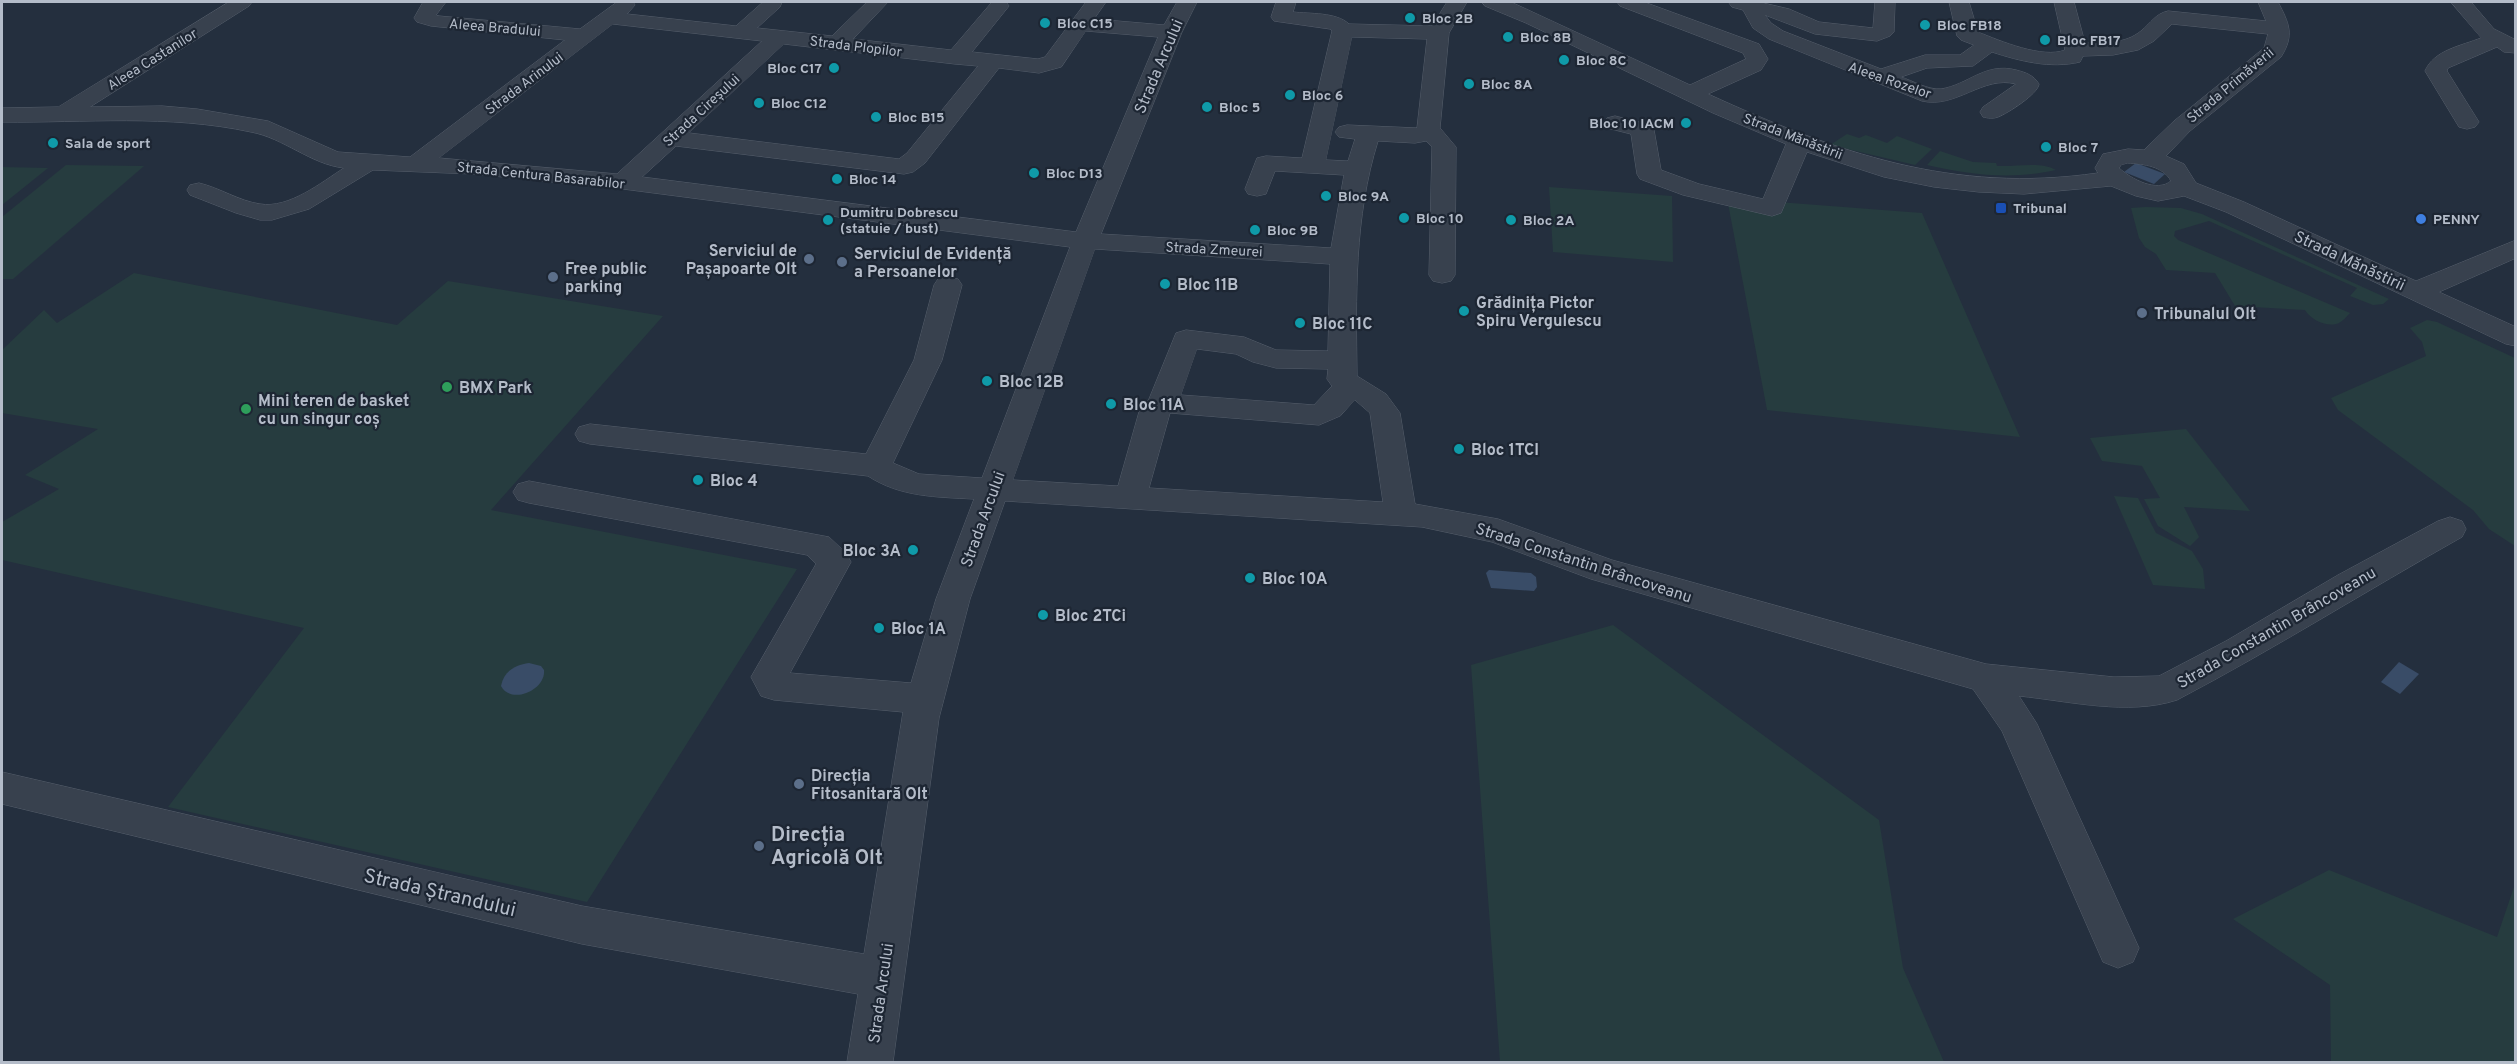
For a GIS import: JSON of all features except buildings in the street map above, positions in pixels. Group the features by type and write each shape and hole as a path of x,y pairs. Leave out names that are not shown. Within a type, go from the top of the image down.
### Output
{"street":[{"name":"Aleea Castanilor","path":"62,115 242,2"},
{"name":"Aleea Bradului","path":"436,2 429,7 424,18 438,22 587,36"},
{"name":"Strada Arinului","path":"417,164 630,2"},
{"path":"837,43 878,2"},
{"name":"Strada Plopilor","path":"610,18 955,58 1047,66 1053,62 1096,2"},
{"name":"Strada Arcului","path":"870,1062 921,718 953,599 1085,241 1171,32 1186,2"},
{"path":"1286,2 1281,17 1336,23 1343,30 1438,33"},
{"path":"1322,129 1368,135 1423,135 1428,130 1438,33 1457,2"},
{"name":"Strada Mănăstirii","path":"1492,2 1800,140 1878,167 1932,180 2015,187 2054,186 2115,178"},
{"path":"1627,2 1731,40 1751,49 1756,54 1757,59 1753,65 1691,93"},
{"path":"1804,24 1808,2"},
{"name":"Aleea Rozelor","path":"1742,4 1791,16 1815,28 1877,35 1883,32 1885,2"},
{"path":"1959,2 1965,32 1968,36 2022,54 2063,59 2072,57 2076,50 2064,2"},
{"name":"Strada Primăverii","path":"2150,158 2182,126 2273,52 2280,41 2280,29 2268,2"},
{"path":"2461,2 2476,23 2506,44"},
{"path":"741,32 773,3"},
{"name":"Aleea Rozelor","path":"1742,4 1763,27 1776,35 1930,96 1941,97 1982,78 1999,74 2024,78 2028,88 1990,112"},
{"path":"955,58 999,6"},
{"path":"2076,50 2110,49 2134,44 2149,36 2159,22 2168,16 2280,29"},
{"path":"1082,24 1171,32"},
{"path":"1312,166 1343,30"},
{"name":"Strada Cireșului","path":"623,182 779,37"},
{"path":"1878,76 1925,62 1965,61 1990,44"},
{"path":"2467,122 2436,71 2439,64 2453,56 2506,44"},
{"path":"671,138 904,167 916,158 992,62"},
{"name":"Strada Centura Basarabilor","path":"2,115 162,113 227,120 260,126 333,159 368,163 473,167 623,182 1085,241"},
{"path":"1615,123 1642,130 1649,174 1692,189 1772,208 1800,140"},
{"path":"1428,130 1444,147 1442,275"},
{"path":"1163,403 1319,415 1329,409 1345,373 1343,257 1357,168 1368,135"},
{"path":"2128,156 2150,158 2178,171 2184,182 2182,186 2177,190 2158,192 2134,188 2115,178 2107,168 2112,159 2128,156"},
{"path":"199,190 260,212 276,213 300,203 368,163"},
{"path":"1257,189 1266,164 1357,168"},
{"name":"Strada Mănăstirii","path":"2182,186 2516,338"},
{"path":"2265,222 2292,205"},
{"name":"Strada Zmeurei","path":"1085,241 1343,257"},
{"path":"2417,291 2516,248"},
{"path":"590,434 876,466 928,360 948,285"},
{"path":"1131,497 1154,412 1163,403 1186,339 1244,345 1250,352 1345,373 1378,400 1386,413 1401,515"},
{"name":"Strada Constantin Brâncoveanu","path":"876,466 891,476 917,485 1422,516 1498,531 1603,570 1986,678 2114,692 2164,690 2239,651 2350,584 2450,529"},
{"path":"529,492 817,545 834,562 769,677 774,686 868,696 926,698"},
{"path":"1986,678 2018,724 2118,948"},
{"name":"Strada Ștrandului","path":"2,788 582,926 882,978"}],"green space":[{"path":"1847,134 1859,138 1866,135 1887,143 1897,136 1932,149 1915,165 1830,145"},
{"path":"1940,151 1973,162 1996,163 1997,166 2036,165 2056,170 2023,175 1991,175 1927,165"},
{"path":"66,165 144,166 13,279 2,279 2,217"},
{"path":"2,167 48,168 2,205"},
{"path":"1549,187 1672,196 1673,262 1553,252"},
{"path":"1727,198 1922,213 2020,437 1767,410"},
{"path":"2131,208 2181,208 2202,214 2389,299 2383,304 2373,305 2350,296 2357,288 2209,221 2175,231 2174,236 2178,240 2350,313 2339,323 2325,324 2315,320 2305,310 2235,306 2215,273 2166,270 2156,254 2145,247 2139,238"},
{"path":"134,273 397,325 448,281 663,316 491,510 797,569 587,902 168,807 304,628 2,560 2,522 59,489 25,475 98,429 2,413 2,350 44,310 57,323"},
{"path":"2427,320 2437,322 2515,358 2515,546 2489,529 2473,510 2338,410 2331,398 2426,356 2422,342 2410,328"},
{"path":"2186,429 2250,511 2184,507 2199,537 2190,546 2158,526 2144,499 2160,498 2142,466 2102,461 2090,438"},
{"path":"2114,496 2138,498 2156,533 2192,551 2203,569 2205,589 2153,585"},
{"path":"1613,625 1879,820 1903,968 1944,1062 1500,1062 1471,665"},
{"path":"2329,870 2497,937 2515,884 2515,1062 2331,1062 2330,985 2233,919"}],"water":[{"path":"2136,163 2165,174 2154,184 2124,172"},
{"path":"1489,570 1531,573 1536,577 1537,587 1534,591 1491,588 1486,573"},
{"path":"2399,662 2419,674 2400,694 2381,682"},
{"path":"529,663 541,666 544,670 540,684 520,695 506,692 501,686 507,673 519,665"}],"place":[{"name":"Bloc 2B","path":"1410,18"},
{"name":"Bloc C15","path":"1045,23"},
{"name":"Bloc FB18","path":"1925,25"},
{"name":"Bloc 8B","path":"1508,37"},
{"name":"Bloc FB17","path":"2045,40"},
{"name":"Bloc 8C","path":"1564,60"},
{"name":"Bloc C17","path":"834,68"},
{"name":"Bloc 8A","path":"1469,84"},
{"name":"Bloc 6","path":"1290,95"},
{"name":"Bloc C12","path":"759,103"},
{"name":"Bloc 5","path":"1207,107"},
{"name":"Bloc B15","path":"876,117"},
{"name":"Bloc 10 IACM","path":"1686,123"},
{"name":"Sala de sport","path":"53,143"},
{"name":"Bloc 7","path":"2046,147"},
{"name":"Bloc D13","path":"1034,173"},
{"name":"Bloc 14","path":"837,179"},
{"name":"Bloc 9A","path":"1326,196"},
{"name":"Tribunal","path":"2001,208"},
{"name":"Bloc 10","path":"1404,218"},
{"name":"PENNY","path":"2421,219"},
{"name":"Dumitru Dobrescu (statuie / bust)","path":"828,220"},
{"name":"Bloc 2A","path":"1511,220"},
{"name":"Bloc 9B","path":"1255,230"},
{"name":"Serviciul de Pașapoarte Olt","path":"809,259"},
{"name":"Serviciul de Evidență a Persoanelor","path":"842,262"},
{"name":"Free public parking","path":"553,277"},
{"name":"Bloc 11B","path":"1165,284"},
{"name":"Grădinița Pictor Spiru Vergulescu","path":"1464,311"},
{"name":"Tribunalul Olt","path":"2142,313"},
{"name":"Bloc 11C","path":"1300,323"},
{"name":"Bloc 12B","path":"987,381"},
{"name":"BMX Park","path":"447,387"},
{"name":"Bloc 11A","path":"1111,404"},
{"name":"Mini teren de basket cu un singur coș","path":"246,409"},
{"name":"Bloc 1TCI","path":"1459,449"},
{"name":"Bloc 4","path":"698,480"},
{"name":"Bloc 3A","path":"913,550"},
{"name":"Bloc 10A","path":"1250,578"},
{"name":"Bloc 2TCi","path":"1043,615"},
{"name":"Bloc 1A","path":"879,628"},
{"name":"Direcția Fitosanitară Olt","path":"799,784"},
{"name":"Direcția Agricolă Olt","path":"759,846"}]}
